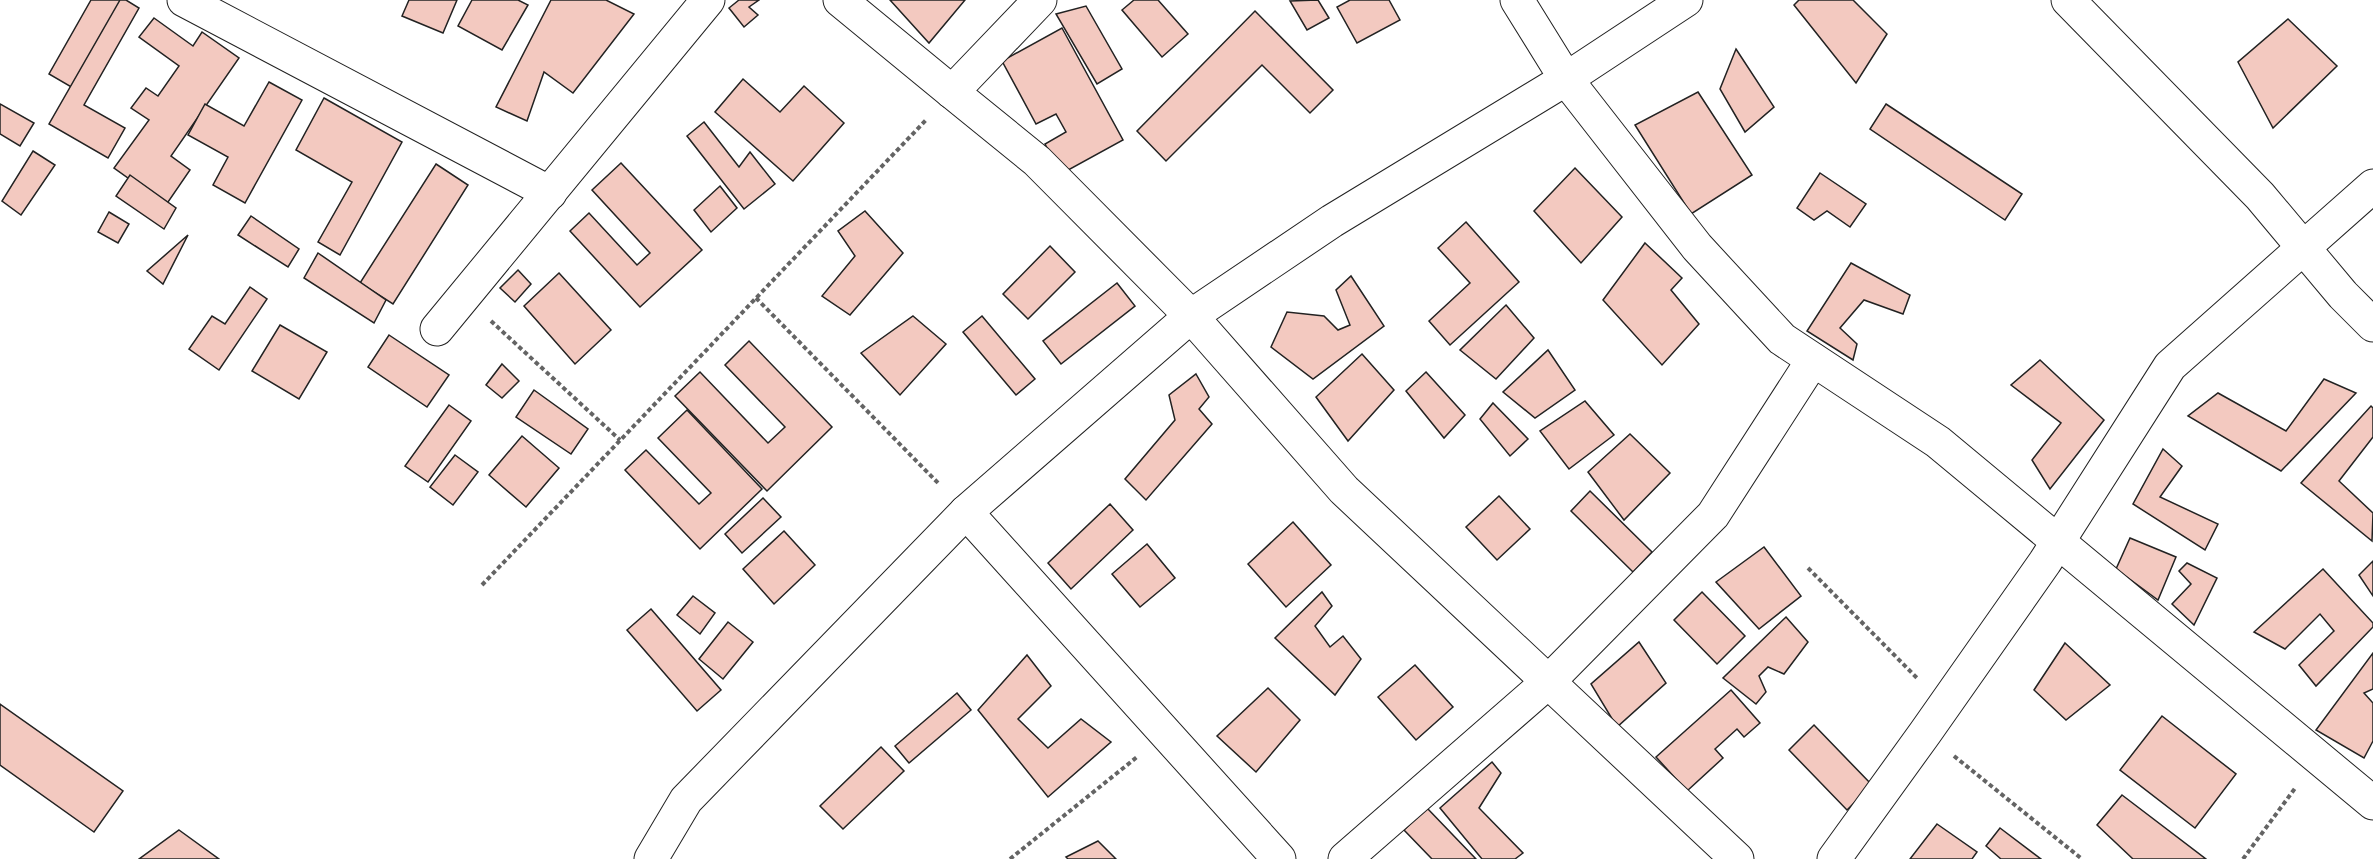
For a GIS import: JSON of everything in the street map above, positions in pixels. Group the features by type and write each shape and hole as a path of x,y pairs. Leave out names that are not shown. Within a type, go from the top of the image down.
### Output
{"street":[{"path":"184,0 550,193"},
{"path":"437,328 708,0"},
{"path":"840,0 1037,161 1191,316 1344,490 1737,859"},
{"path":"952,92 1040,0"},
{"path":"1517,0 1566,79 1697,247 1782,339 1938,442 2373,803"},
{"path":"651,859 686,800 966,512 1191,316 1332,221 1566,79 1686,0"},
{"path":"2068,0 2260,196 2343,295 2373,325"},
{"path":"1834,859 1926,734 2058,542 2170,366 2373,186"},
{"path":"1346,859 1548,682 1713,515 1813,360"},
{"path":"966,512 1279,859"}],"path":[{"path":"482,585 952,92"},
{"path":"465,296 620,440"},
{"path":"756,298 966,512"},
{"path":"1808,568 1945,706"},
{"path":"1010,859 1166,734"},
{"path":"1926,734 2082,859"},
{"path":"2243,859 2318,757"}],"building":[{"path":"91,0 122,0 73,88 49,74"},
{"path":"120,0 126,0 139,8 84,105 125,128 108,158 49,124"},
{"path":"409,0 457,0 443,33 402,16"},
{"path":"472,0 518,0 528,5 502,50 458,26"},
{"path":"551,0 606,0 634,14 573,93 544,72 527,121 496,107"},
{"path":"739,0 759,0 749,7 758,15 744,27 729,8"},
{"path":"890,0 965,0 929,43"},
{"path":"1134,0 1158,0 1188,34 1162,57 1122,10"},
{"path":"1318,0 1329,18 1307,30 1290,1"},
{"path":"1350,0 1389,0 1400,20 1357,43 1337,7"},
{"path":"1799,0 1853,0 1887,34 1856,83 1794,5"},
{"path":"1086,6 1122,69 1097,84 1056,14"},
{"path":"1255,11 1333,90 1310,113 1262,65 1166,161 1137,131"},
{"path":"154,18 193,46 202,32 239,58 171,156 190,170 166,205 114,168 149,120 131,108 146,88 158,96 179,66 139,37"},
{"path":"2288,19 2337,66 2273,128 2238,62"},
{"path":"1062,28 1123,140 1061,174 1045,144 1066,132 1056,114 1036,124 1002,61"},
{"path":"1736,49 1774,107 1745,132 1720,89"},
{"path":"743,79 780,112 804,86 844,123 793,181 715,112"},
{"path":"269,82 302,100 245,203 213,185 228,157 188,135 205,104 244,126"},
{"path":"1698,92 1752,175 1691,214 1635,125"},
{"path":"324,98 402,142 340,255 318,242 352,182 296,150"},
{"path":"0,104 34,123 20,146 0,134"},
{"path":"1886,104 2022,194 2005,220 1870,129"},
{"path":"704,122 739,167 750,152 775,184 744,209 687,136"},
{"path":"33,151 55,165 21,215 2,201"},
{"path":"621,163 702,250 640,307 570,231 589,213 637,265 650,253 592,190"},
{"path":"436,164 468,185 393,304 360,283"},
{"path":"1575,168 1622,217 1581,263 1534,211"},
{"path":"1820,173 1866,204 1850,227 1827,211 1814,220 1797,208"},
{"path":"130,175 176,208 164,229 116,196"},
{"path":"720,186 737,208 711,232 694,210"},
{"path":"865,211 903,253 850,315 822,296 855,256 838,231"},
{"path":"109,212 129,224 118,243 98,232"},
{"path":"251,216 299,249 288,267 238,235"},
{"path":"1466,222 1519,282 1450,345 1429,321 1470,283 1438,248"},
{"path":"188,235 163,284 147,271"},
{"path":"1645,243 1682,278 1671,290 1699,324 1662,365 1603,300"},
{"path":"1050,246 1075,272 1028,319 1003,294"},
{"path":"318,253 386,300 374,323 304,278"},
{"path":"1851,263 1910,295 1903,314 1864,300 1840,328 1857,344 1853,360 1807,331"},
{"path":"518,270 531,284 515,302 500,288"},
{"path":"559,273 611,330 575,364 524,306"},
{"path":"1351,276 1384,326 1313,379 1271,347 1287,312 1324,316 1338,330 1350,325 1336,290"},
{"path":"1117,283 1135,306 1061,364 1043,341"},
{"path":"250,287 267,299 219,370 189,349 212,316 225,324"},
{"path":"1506,305 1534,338 1496,379 1460,350"},
{"path":"913,316 946,344 900,395 861,353"},
{"path":"982,316 1035,379 1016,395 963,332"},
{"path":"280,325 327,352 299,399 252,371"},
{"path":"389,335 449,375 427,407 368,367"},
{"path":"749,341 832,427 767,491 675,396 700,372 768,443 785,427 725,365"},
{"path":"1548,350 1575,390 1535,418 1503,392"},
{"path":"1362,354 1394,390 1348,441 1316,397"},
{"path":"2040,360 2104,420 2050,489 2032,460 2061,423 2011,385"},
{"path":"502,364 519,381 502,398 486,385"},
{"path":"1426,372 1465,415 1444,438 1406,391"},
{"path":"1196,374 1209,397 1199,409 1212,424 1146,500 1125,479 1175,420 1169,395"},
{"path":"2324,379 2356,393 2281,471 2188,416 2218,393 2286,431"},
{"path":"534,390 588,429 571,454 516,417"},
{"path":"1585,401 1614,435 1569,469 1540,431"},
{"path":"1493,403 1528,439 1510,456 1480,419"},
{"path":"449,405 471,421 428,482 405,466"},
{"path":"2371,406 2373,408 2373,437 2339,481 2373,513 2372,541 2301,483"},
{"path":"687,410 762,489 700,549 625,470 646,450 699,504 711,493 658,438"},
{"path":"1630,434 1670,473 1624,520 1588,472"},
{"path":"522,436 559,468 526,507 489,475"},
{"path":"2163,449 2182,466 2160,497 2218,524 2205,550 2133,504"},
{"path":"455,455 478,472 453,505 430,487"},
{"path":"1590,491 1652,552 1633,572 1571,511"},
{"path":"1499,496 1530,529 1497,560 1466,527"},
{"path":"763,498 781,517 742,553 725,534"},
{"path":"1110,504 1133,530 1071,589 1048,563"},
{"path":"1293,522 1331,565 1286,607 1248,564"},
{"path":"784,531 815,565 774,604 743,569"},
{"path":"2130,538 2176,557 2158,600 2116,569"},
{"path":"1147,544 1175,578 1140,607 1112,574"},
{"path":"1764,547 1801,596 1759,629 1716,582"},
{"path":"2373,561 2373,596 2359,575"},
{"path":"2187,563 2217,578 2194,625 2172,604 2191,584 2179,571"},
{"path":"2323,569 2373,623 2373,627 2316,686 2299,665 2334,631 2320,614 2285,649 2254,632"},
{"path":"1322,592 1332,606 1315,626 1330,647 1343,636 1361,659 1335,695 1275,638"},
{"path":"1702,592 1745,636 1717,664 1674,620"},
{"path":"693,596 715,613 700,634 677,615"},
{"path":"651,609 721,690 697,711 627,630"},
{"path":"1786,617 1808,642 1784,674 1768,667 1759,676 1766,692 1756,704 1723,678"},
{"path":"728,622 753,642 723,679 699,659"},
{"path":"1639,642 1666,683 1617,727 1591,684"},
{"path":"2065,643 2110,685 2066,720 2034,690"},
{"path":"2373,653 2373,689 2364,693 2373,703 2373,741 2364,758 2316,730"},
{"path":"1027,655 1051,686 1018,719 1048,748 1081,719 1111,742 1048,797 978,710"},
{"path":"1415,665 1453,707 1416,740 1378,697"},
{"path":"1268,688 1300,720 1256,772 1217,736"},
{"path":"1731,690 1760,723 1744,737 1737,729 1715,749 1723,758 1687,791 1656,757"},
{"path":"957,693 971,710 909,763 895,746"},
{"path":"0,704 123,791 94,832 0,765"},
{"path":"2162,716 2236,774 2195,828 2120,770"},
{"path":"1814,725 1872,785 1847,810 1789,750"},
{"path":"881,747 904,771 843,829 820,806"},
{"path":"1492,762 1501,773 1479,808 1523,853 1515,859 1482,859 1440,808"},
{"path":"2122,795 2206,859 2133,859 2097,825"},
{"path":"1427,808 1476,859 1432,859 1404,830"},
{"path":"1937,824 1977,852 1972,859 1910,859"},
{"path":"2000,828 2041,859 2001,859 1986,846"},
{"path":"179,830 219,859 139,859"},
{"path":"1098,841 1116,859 1068,859 1066,857"}]}
